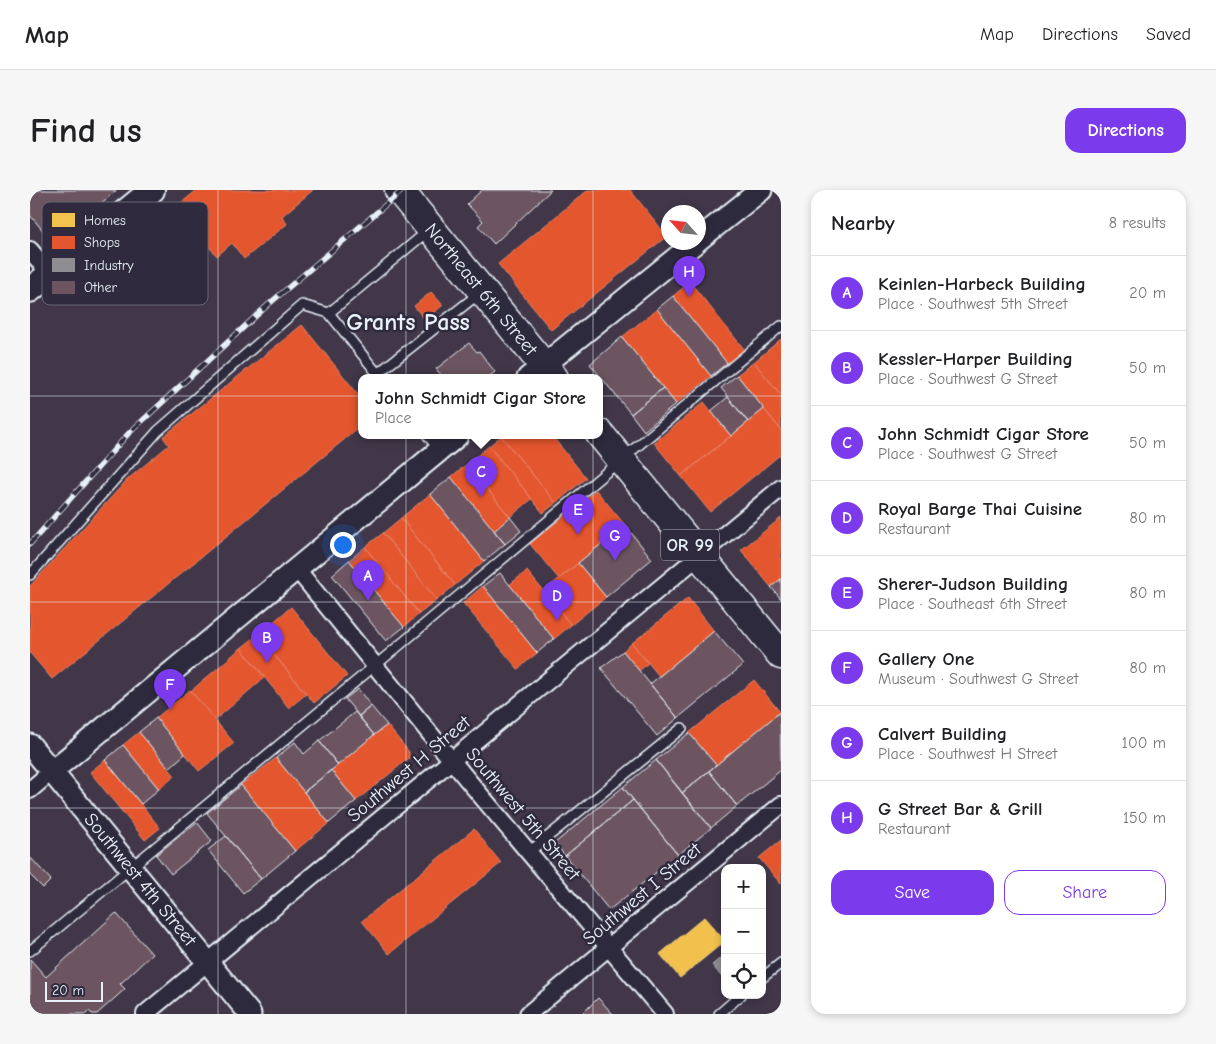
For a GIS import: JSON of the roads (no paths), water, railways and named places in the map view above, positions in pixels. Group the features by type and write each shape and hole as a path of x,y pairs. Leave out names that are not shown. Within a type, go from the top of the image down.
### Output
{"highway":[{"name":"Northeast 6th Street","path":"399,190 482,291 542,374"},
{"name":"OR 99","path":"603,438 781,655"}],"main road":[{"path":"137,202 152,190"},
{"path":"30,290 42,280"}],"street":[{"path":"706,234 761,190"},
{"path":"30,250 42,264"},
{"path":"542,374 687,250"},
{"path":"30,790 296,568 434,443 447,439"},
{"name":"Southwest H Street","path":"145,1014 781,488"},
{"name":"Southwest 5th Street","path":"296,568 374,666 666,1014"},
{"name":"Southwest 4th Street","path":"30,745 250,1014"},
{"name":"Southwest I Street","path":"528,1014 781,805"}],"lane":[{"path":"329,313 431,229"},
{"path":"381,374 482,291"},
{"path":"30,575 158,431 302,304 329,313 377,374"},
{"path":"30,951 781,326"},
{"path":"529,852 682,728"},
{"path":"766,975 781,963"},
{"path":"722,1013 738,999"}],"railway":[{"path":"30,544 128,434 269,304 403,190"}],"place":[{"name":"G Street Bar & Grill","path":"689,297"},
{"name":"John Schmidt Cigar Store","path":"481,497"},
{"name":"Sherer-Judson Building","path":"578,535"},
{"name":"Calvert Building","path":"615,561"},
{"name":"Keinlen-Harbeck Building","path":"368,601"},
{"name":"Royal Barge Thai Cuisine","path":"557,621"},
{"name":"Kessler-Harper Building","path":"267,663"},
{"name":"Gallery One","path":"170,710"}],"district":[{"name":"Grants Pass","path":"408,322"}]}
